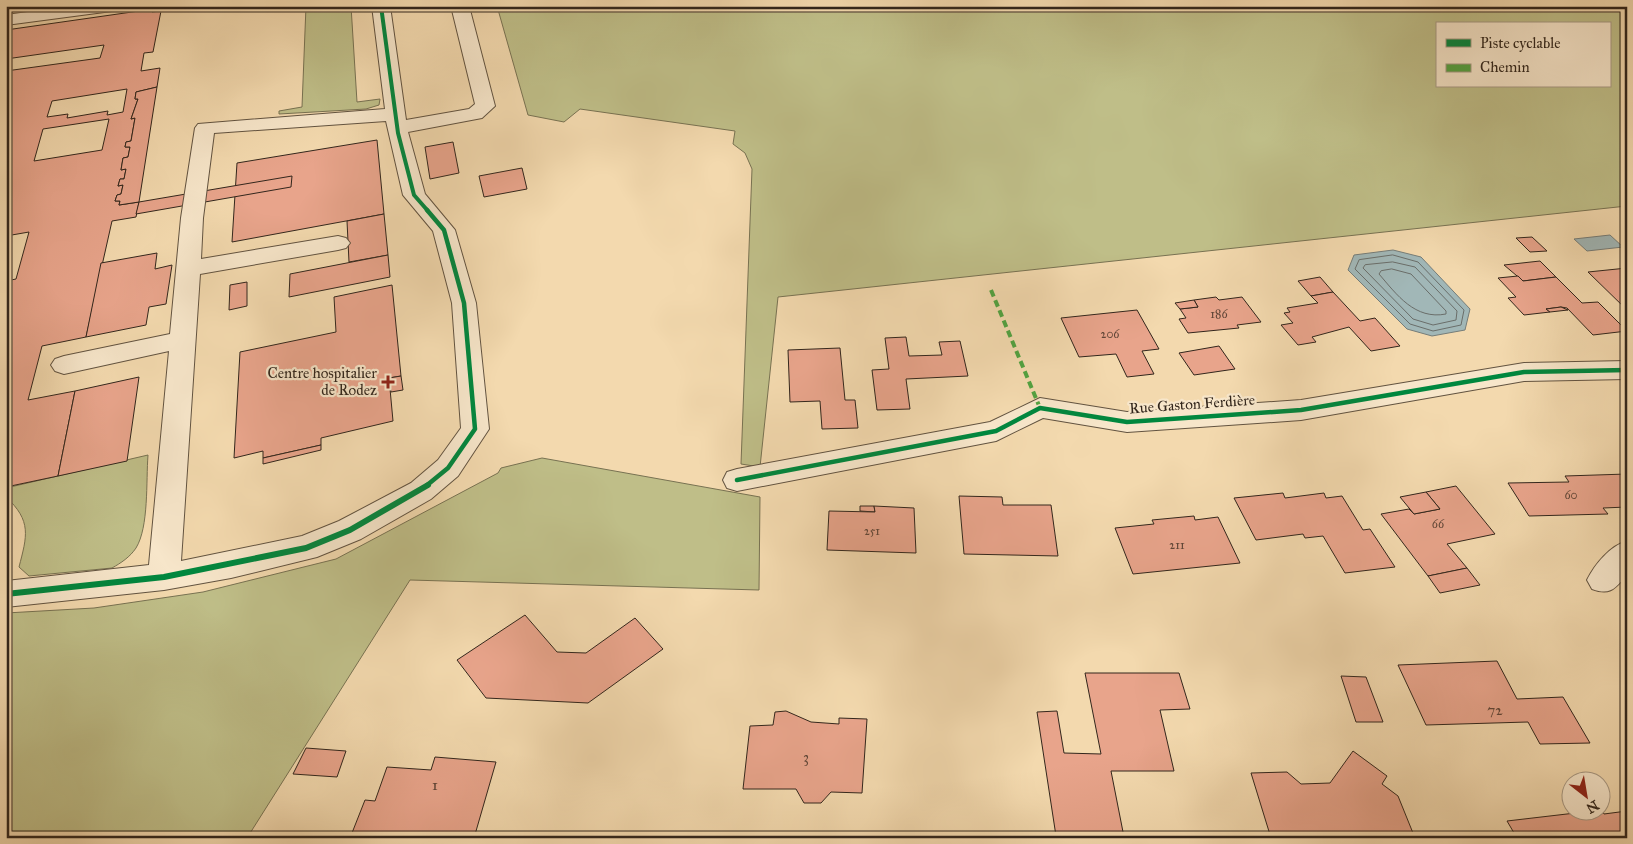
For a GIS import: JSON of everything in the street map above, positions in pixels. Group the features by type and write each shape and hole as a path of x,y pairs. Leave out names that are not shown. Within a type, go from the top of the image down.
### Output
{"street":[{"path":"6,20 112,6"},
{"path":"6,594 164,577 231,566 306,548 350,530 421,491 448,468 475,429 465,312 444,230 414,195 397,121 381,6"},
{"path":"164,577 192,218 205,128 397,121 475,114 485,106 460,6"},
{"path":"188,269 338,243"},
{"path":"64,365 182,340"},
{"name":"Rue Gaston Ferdière","path":"737,480 996,431 1040,408 1127,422 1301,410 1524,372 1627,370"},
{"path":"1603,580 1627,553"}],"shaded area":[{"path":"306,6 351,6 357,102 380,99 379,105 366,109 279,114 279,111 302,107"},
{"path":"497,6 1627,6 1627,206 778,297 760,467 741,464 752,169 745,153 733,144 735,131 580,109 564,122 528,115"},
{"path":"148,455 143,528 136,548 128,557 112,568 29,576 19,567 25,538 24,522 6,497 6,488"},
{"path":"542,458 760,497 759,590 410,580 247,838 6,838 6,613 94,608 203,592 336,559 498,473 501,468"}],"water":[{"path":"1610,235 1623,247 1587,251 1574,239"},
{"path":"1393,250 1421,257 1470,309 1465,330 1432,336 1407,329 1348,270 1354,255"}],"building":[{"path":"6,6 49,6 6,12"},
{"path":"153,9 152,12 161,11 153,52 144,53 141,71 160,68 157,87 136,92 135,99 138,99 131,119 135,118 131,141 126,142 125,147 130,147 128,157 123,158 121,170 126,169 124,179 120,179 118,186 123,185 121,194 117,195 115,201 120,201 119,205 139,202 136,217 112,221 86,337 42,346 28,400 75,391 58,476 6,487 6,281 16,279 29,232 6,236 6,71 100,58 104,45 6,59 6,30","holes":["127,89 123,112 107,115 108,111 67,118 68,114 47,117 52,101","109,119 102,150 34,161 43,129"]},
{"path":"157,87 139,202 119,205 120,201 115,201 117,195 121,194 123,185 118,186 120,179 124,179 126,169 121,170 123,158 128,157 130,147 125,147 126,142 131,141 135,118 131,119 138,99 135,99 136,92"},
{"path":"377,140 384,214 232,242 237,163"},
{"path":"453,142 459,173 430,179 425,147"},
{"path":"522,168 527,189 484,197 479,176"},
{"path":"292,176 291,187 136,214 139,202"},
{"path":"384,214 388,255 349,262 347,221"},
{"path":"1532,237 1547,251 1530,252 1516,238"},
{"path":"157,253 155,269 172,265 166,304 149,307 146,325 86,337 101,263"},
{"path":"388,255 390,277 289,297 290,274"},
{"path":"1540,261 1556,277 1523,281 1504,265"},
{"path":"1627,268 1627,310 1588,272"},
{"path":"1518,276 1523,281 1556,277 1582,303 1598,302 1627,331 1593,335 1567,308 1561,307 1546,309 1550,312 1524,315 1508,298 1516,297 1498,278"},
{"path":"1320,277 1333,292 1311,296 1298,281"},
{"path":"247,282 247,306 229,310 230,285"},
{"path":"392,285 401,376 389,378 393,421 321,438 321,445 263,458 263,451 234,458 240,352 336,332 334,297"},
{"path":"1333,292 1360,321 1375,318 1400,346 1371,351 1349,327 1312,337 1316,342 1298,345 1281,325 1293,323 1284,313 1290,312 1287,308 1318,303 1311,296"},
{"path":"1216,297 1219,300 1242,297 1261,322 1237,325 1239,328 1188,333 1179,319 1186,318 1180,309 1198,307 1194,300"},
{"path":"1194,300 1198,307 1180,309 1175,303"},
{"path":"1561,307 1568,310 1550,312 1546,309"},
{"path":"1137,310 1159,349 1142,351 1154,374 1127,377 1116,354 1079,357 1061,318"},
{"path":"906,337 909,356 942,355 939,342 960,341 968,376 906,379 910,409 877,410 872,370 889,369 885,338"},
{"path":"1219,346 1235,369 1194,375 1179,353"},
{"path":"840,348 845,400 855,400 858,428 822,429 820,401 790,402 788,350"},
{"path":"401,376 403,390 391,392 389,378"},
{"path":"139,377 127,461 58,476 75,391"},
{"path":"321,445 321,450 263,464 263,458"},
{"path":"1627,474 1627,507 1603,508 1608,514 1529,516 1508,483 1569,482 1565,476"},
{"path":"1456,486 1495,534 1447,544 1467,568 1428,576 1381,514 1409,509 1414,514 1440,509 1426,492"},
{"path":"1426,492 1440,509 1414,514 1400,497"},
{"path":"1283,493 1285,498 1324,493 1326,498 1342,496 1363,530 1370,529 1395,567 1345,573 1323,536 1305,538 1303,534 1256,540 1234,498"},
{"path":"959,496 1002,497 1003,505 1051,505 1058,556 964,554"},
{"path":"860,506 874,506 875,512 860,511"},
{"path":"874,506 914,508 916,553 827,550 829,511 875,512"},
{"path":"1194,516 1195,520 1218,517 1240,563 1133,574 1115,528 1154,524 1152,520"},
{"path":"1467,568 1480,585 1440,593 1428,576"},
{"path":"525,615 557,652 586,653 635,618 663,649 588,703 486,698 457,660"},
{"path":"1497,661 1517,699 1563,697 1590,743 1540,744 1528,722 1426,725 1398,665"},
{"path":"1085,673 1179,673 1190,709 1160,710 1174,771 1111,771 1124,837 1056,836 1037,712 1057,711 1064,753 1101,754"},
{"path":"1341,676 1366,677 1383,722 1356,722"},
{"path":"786,711 811,722 839,724 839,718 867,719 862,793 831,792 821,803 804,803 796,789 743,789 750,726 773,725 775,712"},
{"path":"306,748 346,751 337,777 293,774"},
{"path":"1353,751 1387,776 1382,784 1398,796 1415,838 1271,838 1251,773 1287,772 1301,784 1330,783"},
{"path":"435,757 496,762 474,838 408,838 409,834 397,833 396,838 350,838 365,800 375,801 387,767 431,770"},
{"path":"1627,811 1627,838 1517,838 1507,821 1560,815 1560,822 1610,822 1610,813"}],"marked path":[{"path":"991,290 1040,408"}],"cycle path":[{"path":"6,594 164,577 231,565 306,548 350,530 421,491 448,468 475,429 464,303 444,230 414,195 398,133 381,6"},
{"path":"737,480 996,431 1040,408 1127,422 1301,410 1524,372 1627,370"}],"place":[{"name":"Centre hospitalier de Rodez","path":"388,382"}]}
